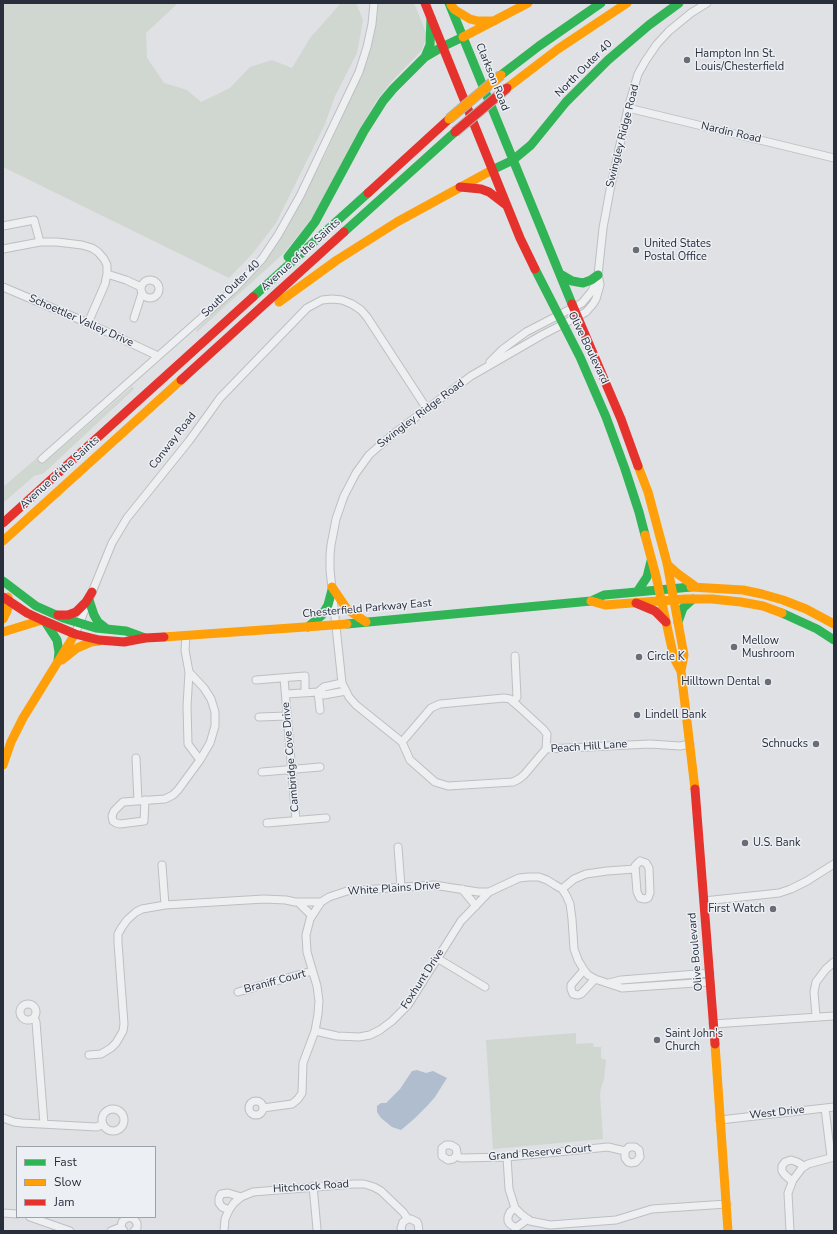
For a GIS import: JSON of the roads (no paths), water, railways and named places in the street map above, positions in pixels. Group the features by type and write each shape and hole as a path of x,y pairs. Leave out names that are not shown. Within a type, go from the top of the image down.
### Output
{"main road":[{"path":"425,3 442,46"},
{"path":"450,3 455,10 470,18 478,21 494,21"},
{"name":"Clarkson Road","path":"450,3 513,160"},
{"path":"273,278 315,222 364,131 383,101 393,89 425,57 442,46 463,37 528,3"},
{"name":"Avenue of the Saints","path":"3,523 449,119 501,75 539,46 601,3"},
{"name":"Avenue of the Saints","path":"3,541 455,132 507,88 558,49 627,3"},
{"name":"North Outer 40","path":"243,324 275,304 337,260 397,222 513,160 531,145 566,102 595,72 649,24 679,3"},
{"path":"425,57 430,44 431,18"},
{"name":"Olive Boulevard","path":"442,46 506,205 530,259 564,324 606,417 625,469 652,557 674,658 681,671"},
{"name":"Olive Boulevard","path":"513,160 577,317 610,390 648,492 667,564 684,655 681,671 690,744 704,902 728,1231"},
{"path":"460,187 481,189 489,192 506,205"},
{"path":"560,274 572,281 583,283 598,275"},
{"path":"637,592 647,577 652,557"},
{"path":"667,564 678,574 696,586"},
{"path":"3,619 7,611 4,582"},
{"name":"Chesterfield Parkway East","path":"4,582 36,606 55,615 79,624 96,628 126,630 145,638"},
{"name":"Chesterfield Parkway East","path":"6,599 43,621 75,634 124,642 145,638 335,625 591,601 604,595 696,586 744,590 762,594 806,609 834,624"},
{"path":"332,588 347,609 366,622"},
{"path":"308,627 322,615 328,605 332,588"},
{"path":"55,615 76,612 90,596"},
{"path":"90,596 92,612 98,622 107,629"},
{"path":"678,623 683,608 693,599"},
{"name":"Chesterfield Parkway East","path":"591,601 605,606 693,599 741,602 763,606 791,617 817,629 834,640"},
{"path":"636,603 655,611 666,622"},
{"path":"3,632 43,621 54,633 57,640 59,652 57,663"},
{"name":"Conway Road","path":"3,765 11,742 23,718 75,634"},
{"path":"57,663 78,648 91,642 105,640"}],"street":[{"name":"South Outer 40","path":"42,459 234,289 262,259 278,235 300,196 359,72 372,24 374,3"},
{"name":"Swingley Ridge Road","path":"484,368 503,349 518,337 574,308 582,303 589,295 598,275 604,222 610,190 628,108 638,74 657,44 669,31 691,13 707,3"},
{"name":"Nardin Road","path":"628,108 834,158"},
{"path":"3,226 34,220 40,242"},
{"path":"3,249 40,242 57,242 92,248 98,252 107,265 107,274 105,284 88,323"},
{"path":"107,274 126,280 141,290 134,318"},
{"name":"Swingley Ridge Road","path":"335,625 330,570 331,545 340,507 350,483 363,463 390,436 471,376 542,335 577,317 589,308 596,299 600,285 598,275"},
{"name":"Schoettler Valley Drive","path":"3,287 88,323 158,356"},
{"name":"Conway Road","path":"75,634 112,543 127,518 189,441 220,398 301,312 322,300 332,299 342,300 361,310 428,409"},
{"name":"Peach Hill Lane","path":"335,625 342,683 346,691 356,705 402,742 410,760 414,765 435,782 448,786 513,782 524,775 546,749 650,744 680,746 690,744"},
{"path":"186,636 184,650 190,672 187,706 188,744 200,760"},
{"path":"513,702 517,697 515,656"},
{"path":"136,758 142,800 144,821 120,824 116,823 113,821 112,816 114,811 123,802 142,800 165,799 178,790 200,760 210,743 215,726 215,712 212,699 190,672"},
{"path":"256,680 305,676 305,692"},
{"name":"Cambridge Cove Drive","path":"284,678 296,820"},
{"name":"Cambridge Cove Drive","path":"318,692 324,687 342,683"},
{"name":"Cambridge Cove Drive","path":"286,694 318,692 324,696 346,691"},
{"path":"318,692 320,710"},
{"path":"402,742 430,708 440,704 504,698 510,699 543,729 547,734 546,749"},
{"path":"259,717 287,716"},
{"path":"262,772 320,767"},
{"path":"267,823 326,818"},
{"path":"398,847 401,887"},
{"path":"642,861 648,864 650,893 648,898 640,898 637,895 635,869 636,864 642,861"},
{"path":"704,902 779,893 806,881 834,864"},
{"path":"162,866 165,905"},
{"path":"562,889 574,879 586,874 635,869"},
{"path":"489,892 519,878 528,876 539,877 547,880 562,889 570,904 574,949 578,960 588,975 595,979 622,988 710,977"},
{"name":"White Plains Drive","path":"89,1055 101,1054 111,1048 116,1043 122,1031 124,1024 118,934 127,920 142,909 165,905 264,899 298,902 321,902 329,897 348,891 434,884 489,892"},
{"path":"462,889 476,906"},
{"name":"Foxhunt Drive","path":"315,1031 349,1037 370,1035 380,1030 401,1014 461,921 489,892"},
{"path":"298,902 312,916"},
{"path":"263,1108 292,1104 302,1093 303,1063 315,1031 319,1001 317,986 307,952 306,935 309,920 321,902"},
{"path":"437,958 485,987"},
{"path":"816,1016 814,992 816,982 826,969 834,962"},
{"path":"584,970 571,985 570,989 573,994 581,994 595,979"},
{"name":"Braniff Court","path":"238,992 312,972"},
{"path":"713,1024 834,1016"},
{"path":"34,1018 36,1022 44,1124"},
{"name":"West Drive","path":"720,1120 834,1107"},
{"path":"790,1231 788,1193 792,1181 804,1166 833,1157 825,1108"},
{"path":"3,1118 14,1122 44,1124 97,1127 103,1124"},
{"name":"Grand Reserve Court","path":"456,1156 461,1158 507,1157 608,1147 625,1151"},
{"path":"507,1157 509,1188 515,1208 528,1219 550,1225 616,1220 652,1209 726,1204"},
{"path":"792,1181 782,1171 782,1166 785,1162 791,1160 804,1166"},
{"name":"Hitchcock Road","path":"228,1210 241,1197 253,1192 313,1186 364,1184 374,1187 392,1200 408,1219 417,1222 419,1231"},
{"path":"313,1186 317,1230"},
{"path":"224,1231 225,1219 228,1210 222,1207 219,1203 221,1194 228,1193 241,1197"},
{"path":"515,1208 510,1212 508,1217 510,1224 517,1227 528,1219"},
{"path":"3,1213 16,1214"},
{"path":"33,1218 70,1231"},
{"path":"110,1231 123,1229 123,1220 127,1218 132,1218 137,1223 137,1228 134,1231"},
{"path":"402,1231 402,1225 408,1219"}],"water":[{"path":"417,1070 426,1073 433,1071 447,1078 435,1097 414,1119 401,1130 392,1127 381,1118 377,1112 377,1106 381,1103 386,1103 400,1089 412,1071"}],"place":[{"name":"Hampton Inn St. Louis/Chesterfield","path":"687,60"},
{"name":"United States Postal Office","path":"636,250"},
{"name":"Mellow Mushroom","path":"734,647"},
{"name":"Circle K","path":"639,657"},
{"name":"Hilltown Dental","path":"768,682"},
{"name":"Lindell Bank","path":"637,715"},
{"name":"Schnucks","path":"816,744"},
{"name":"U.S. Bank","path":"745,843"},
{"name":"First Watch","path":"773,909"},
{"name":"Saint John's Church","path":"657,1040"}]}
